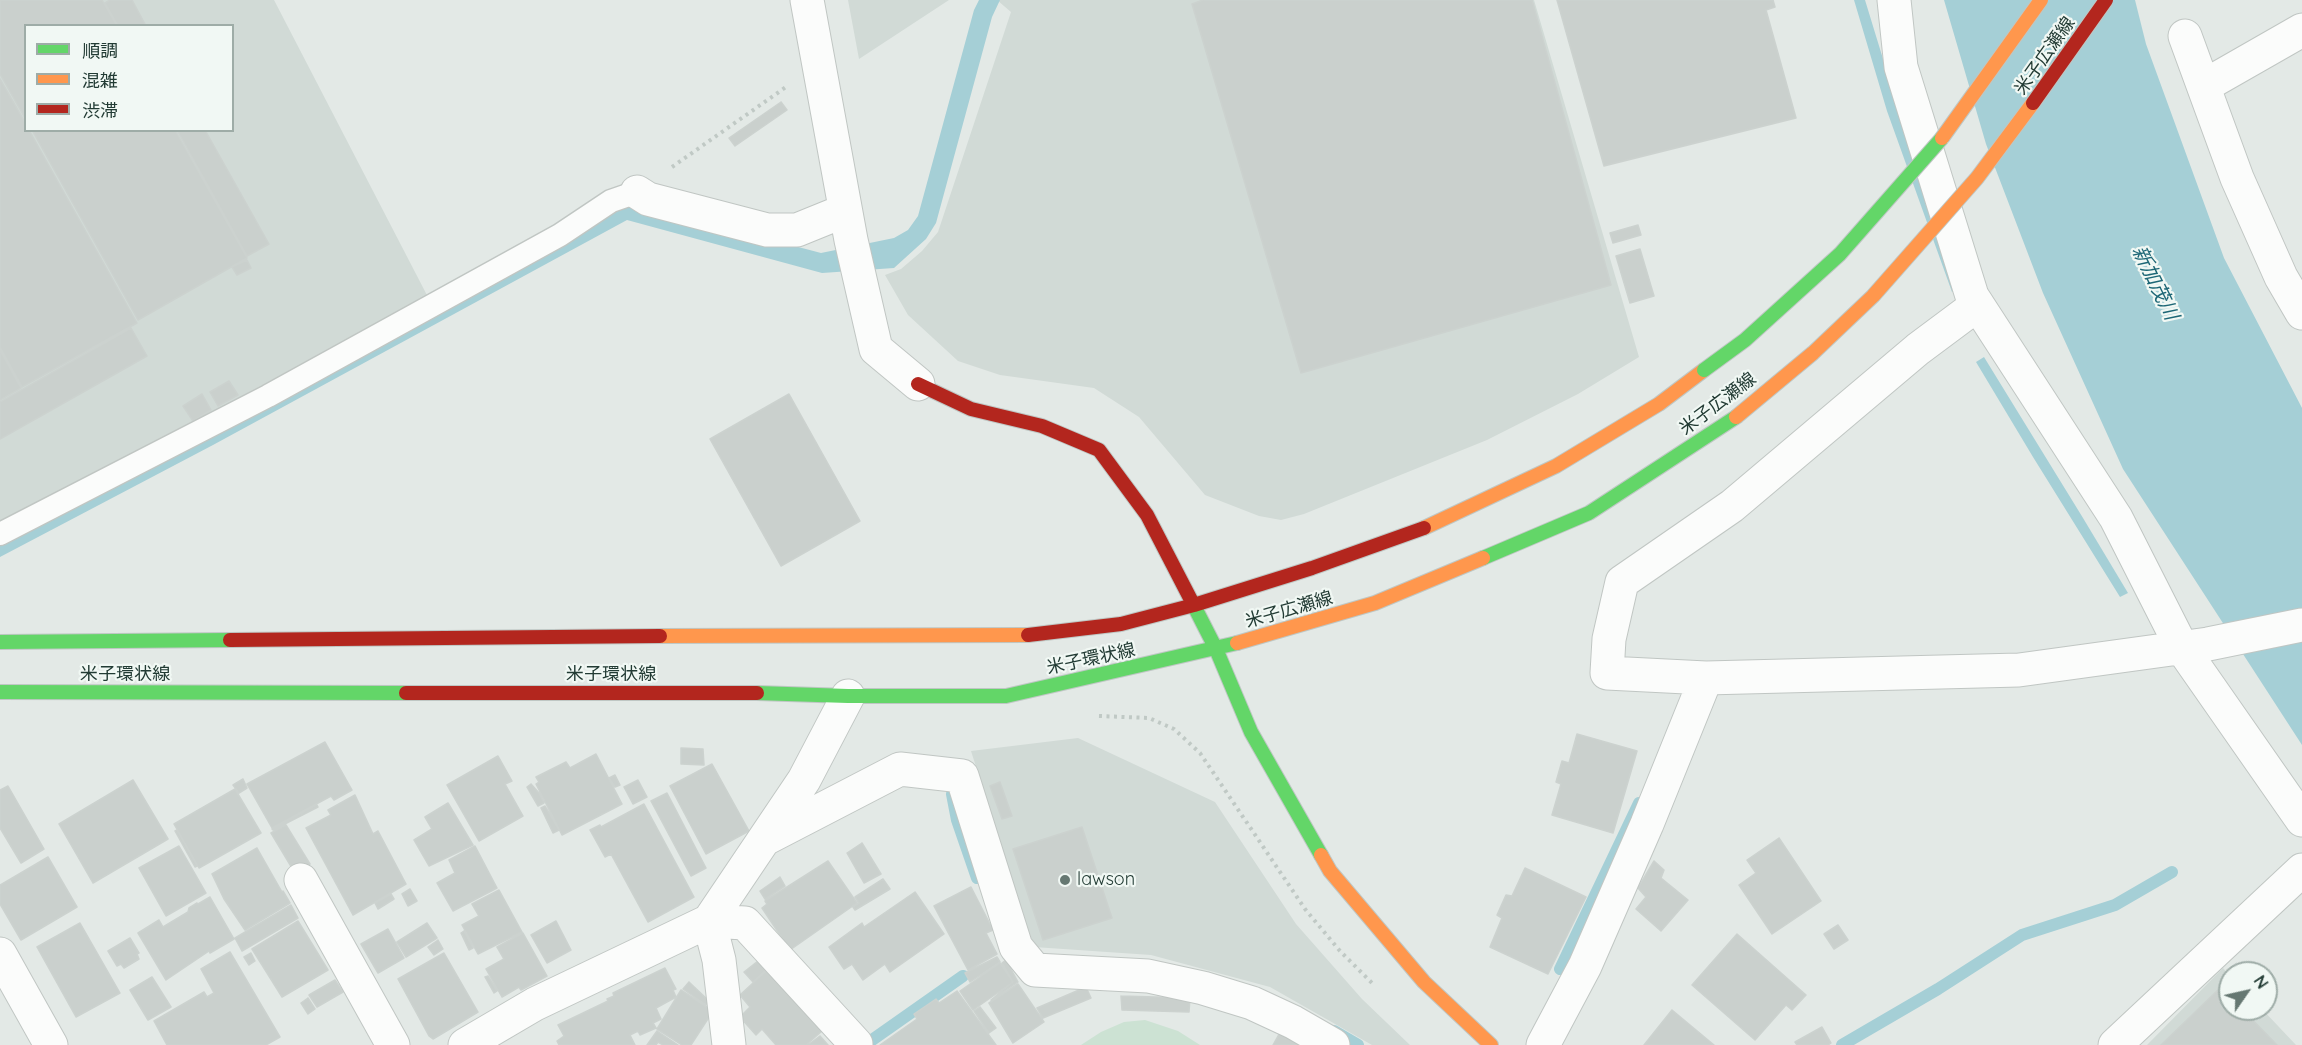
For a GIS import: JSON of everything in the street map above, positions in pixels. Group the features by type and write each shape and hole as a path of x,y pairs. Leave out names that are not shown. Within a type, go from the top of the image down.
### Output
{"main road":[{"name":"米子広瀬線","path":"1194,604 1360,552 1426,527 1565,460 1659,404 1745,340 1840,254 1938,144 2041,0"},
{"name":"米子広瀬線","path":"1216,649 1375,603 1589,513 1736,417 1813,353 1873,296 1925,239 1977,178 2024,116 2106,0"},
{"path":"918,384 971,409 1042,426 1099,450 1147,515 1216,649 1251,732 1330,871 1424,982 1491,1045"},
{"name":"米子環状線","path":"0,642 760,635 1019,636 1121,624 1194,604"},
{"name":"米子環状線","path":"0,692 748,693 848,696 1006,696 1216,649"}],"street":[{"path":"786,0 819,158 845,229 876,349 918,384"},
{"path":"807,0 845,229"},
{"path":"1894,0 1901,67 1972,296 2116,518 2302,820"},
{"path":"2204,86 2302,30"},
{"path":"2185,36 2237,178 2291,271 2302,313"},
{"path":"637,192 648,199 767,230 845,229"},
{"path":"1977,305 1918,349 1732,506 1622,582 1609,639 1607,673 1706,678 2019,670 2195,646 2302,625"},
{"path":"1543,1045 1585,966 1647,824 1706,678"},
{"path":"729,1045 719,960 709,921 804,780 848,696"},
{"path":"765,839 900,769 962,776 1016,947 1035,970 1148,976 1203,988 1252,1003 1293,1022 1333,1045"},
{"path":"2115,1045 2302,870"},
{"path":"301,880 393,1045"},
{"path":"465,1045 535,1004 709,921 745,923 856,1045"},
{"path":"0,954 51,1045"}],"lane":[{"path":"0,534 268,396 560,235 610,201 637,192"}],"path":[{"path":"637,192 802,76"}],"shaded area":[{"path":"0,0 274,0 430,301 0,525"},
{"path":"848,0 949,0 859,59"},
{"path":"997,0 1534,0 1639,357 1578,394 1487,440 1304,514 1281,520 1259,516 1205,495 1139,417 1094,388 1000,375 958,361 908,315 885,275 901,269 922,251 938,232 1011,12"},
{"path":"1078,738 1215,802 1296,924 1362,999 1410,1045 1372,1045 1270,987 1151,955 1034,947 971,751"},
{"path":"2218,973 2218,1021 2273,1021 2296,1045 2147,1045"}],"green space":[{"path":"1145,1020 1178,1031 1200,1045 1081,1045 1101,1032 1124,1022"}],"water":[{"path":"979,0 1000,0 992,17 936,223 926,239 894,268 822,273 627,220 213,445 0,557 0,546 570,242 570,237 614,208 635,204 821,253 894,238 908,230 918,216 974,10"},
{"path":"1854,0 1865,0 1898,108 1962,285 1952,292 1887,111"},
{"name":"新加茂川","path":"1944,0 2135,0 2146,44 2224,258 2302,408 2302,745 2123,469 2043,293 1986,144"},
{"path":"1984,357 2128,593 2120,597 2033,457 1976,362"}],"building":[{"path":"0,0 102,0 116,24 24,24 24,116 0,74"},
{"path":"110,0 132,0 145,24 117,24 105,3"},
{"path":"1203,0 1532,0 1611,285 1301,373 1192,4"},
{"path":"1557,0 1773,0 1775,7 1766,10 1796,118 1604,166"},
{"path":"0,79 24,121 24,132 30,132 137,323 22,387 0,347"},
{"path":"781,102 787,110 735,146 729,138"},
{"path":"33,132 176,132 247,258 138,320"},
{"path":"178,132 206,132 269,244 247,256"},
{"path":"1638,225 1641,235 1613,243 1610,233"},
{"path":"1640,249 1654,296 1630,303 1616,256"},
{"path":"247,260 251,268 237,275 232,267"},
{"path":"131,328 147,356 0,439 0,402"},
{"path":"0,350 21,388 0,400"},
{"path":"229,381 238,395 218,406 210,392"},
{"path":"202,394 211,410 193,421 183,406"},
{"path":"789,394 860,521 781,566 710,439"},
{"path":"1577,734 1637,751 1613,833 1552,815 1561,784 1556,782 1562,761 1569,763"},
{"path":"325,742 352,790 334,800 331,796 272,828 247,784"},
{"path":"681,748 703,749 704,765 681,764"},
{"path":"596,754 622,804 562,835 536,784 539,782 536,777 566,762 570,768"},
{"path":"498,756 512,781 505,784 523,816 479,841 447,785"},
{"path":"712,764 749,831 706,854 670,786"},
{"path":"615,775 620,785 615,787 609,778"},
{"path":"243,779 247,788 239,793 233,785"},
{"path":"133,780 168,839 93,883 59,824"},
{"path":"638,780 647,797 633,804 624,787"},
{"path":"1000,782 1012,816 1002,819 990,786"},
{"path":"531,784 544,803 538,806 527,787"},
{"path":"8,786 44,849 21,863 0,828 0,790"},
{"path":"235,789 261,833 199,868 174,824"},
{"path":"667,793 706,868 691,876 651,801"},
{"path":"355,795 373,834 378,831 406,884 353,915 306,828 331,815 328,810"},
{"path":"448,803 473,845 429,866 414,840 432,829 425,817"},
{"path":"644,804 694,897 648,922 611,854 605,857 590,830 600,825 601,827"},
{"path":"317,805 318,807 272,829"},
{"path":"545,806 559,830 553,833 541,808"},
{"path":"286,825 310,864 295,873 271,833"},
{"path":"1082,827 1112,918 1043,940 1013,849"},
{"path":"177,830 197,866 195,867 175,831"},
{"path":"1779,838 1821,901 1772,934 1739,885 1756,873 1747,860"},
{"path":"862,843 881,874 864,883 847,853"},
{"path":"179,846 206,893 166,916 139,868"},
{"path":"475,846 497,888 453,911 437,883 455,873 449,860"},
{"path":"257,848 290,903 245,930 224,899 212,874"},
{"path":"48,857 77,907 21,940 0,904 0,885"},
{"path":"828,861 857,903 790,950 762,908 767,904 765,901"},
{"path":"1654,861 1664,870 1661,878 1688,900 1661,931 1636,909 1646,897 1638,888"},
{"path":"1525,868 1586,897 1548,974 1490,947 1502,918 1497,915 1506,895 1512,896"},
{"path":"780,877 785,886 765,899 760,891"},
{"path":"883,879 890,889 855,910 853,907 859,903 855,897"},
{"path":"971,887 993,930 986,933 997,954 968,970 934,906"},
{"path":"410,889 417,901 408,906 402,894"},
{"path":"499,890 522,932 478,954 462,925 479,916 472,904"},
{"path":"915,892 944,934 890,972 885,964 863,980 852,964 844,969 829,947 862,923 864,927"},
{"path":"391,894 394,899 378,909 375,903"},
{"path":"210,897 234,939 210,953 209,951 166,980 138,933 159,920 163,927 188,912 189,908"},
{"path":"291,905 298,918 242,951 235,938"},
{"path":"298,921 328,970 282,997 252,949"},
{"path":"556,921 571,950 547,963 531,935"},
{"path":"80,923 120,993 76,1017 37,947"},
{"path":"427,923 437,938 406,957 397,942"},
{"path":"1838,925 1848,940 1834,949 1824,934"},
{"path":"388,929 404,958 378,973 361,944"},
{"path":"464,931 473,948 469,950 461,933"},
{"path":"523,933 547,976 521,990 519,987 502,997 486,969 504,959 497,947"},
{"path":"1737,934 1806,995 1792,1010 1786,1005 1755,1040 1692,985"},
{"path":"130,938 139,953 137,954 139,959 124,968 121,964 117,966 108,951"},
{"path":"438,940 443,949 434,955 428,947"},
{"path":"230,952 280,1037 266,1045 167,1045 154,1021 204,992 207,997 214,993 201,969"},
{"path":"251,953 255,961 249,965 244,957"},
{"path":"444,953 478,1012 433,1039 429,1036 398,979"},
{"path":"997,957 1000,962 970,982 965,973"},
{"path":"765,959 767,969 753,982 744,972 758,961 760,964"},
{"path":"1006,960 1018,982 991,1000 1013,982 1002,963"},
{"path":"1000,963 1013,982 973,1010 960,991"},
{"path":"665,968 676,989 673,990 676,997 656,1008 661,1019 653,1023 656,1028 640,1035 638,1031 630,1035 635,1045 559,1045 557,1041 564,1036 558,1025 608,1001 607,999 614,996 613,993"},
{"path":"767,970 822,1031 806,1045 776,1045 762,1029 756,1035 740,1017 750,1007 740,995"},
{"path":"488,976 497,991 494,993 485,977"},
{"path":"152,977 171,1007 148,1020 130,990"},
{"path":"335,980 343,992 317,1007 309,995"},
{"path":"689,982 708,1000 706,1005 683,989"},
{"path":"1018,984 1044,1022 1013,1043 989,1003"},
{"path":"1086,987 1091,998 1043,1018 1037,1008"},
{"path":"681,990 713,1011 691,1045 682,1045 657,1029"},
{"path":"2218,990 2218,1021 2254,1021 2277,1045 2161,1045"},
{"path":"957,991 996,1045 880,1045 917,1019 914,1014 936,999 939,1003"},
{"path":"1121,996 1190,998 1189,1012 1122,1010"},
{"path":"308,998 315,1009 308,1014 301,1003"},
{"path":"980,1007 996,1028 989,1033 974,1011"},
{"path":"1672,1010 1714,1045 1644,1045"},
{"path":"1283,1027 1315,1045 1273,1045"},
{"path":"1822,1027 1831,1043 1828,1045 1797,1045 1795,1042"},
{"path":"657,1031 678,1045 663,1045 658,1042 656,1045 647,1045"},
{"path":"820,1036 828,1045 808,1045"}],"waterway":[{"path":"952,794 957,820 977,878"},
{"path":"1560,969 1639,803"},
{"path":"1842,1045 1938,989 2022,935 2115,905 2172,872"},
{"path":"872,1040 963,976"},
{"path":"1334,1031 1358,1045"}],"traffic: fast":[{"path":"1704,370 1745,340 1840,254 1942,138"},
{"path":"1483,558 1589,513 1736,417"},
{"path":"1191,600 1216,649 1251,732 1321,855"},
{"path":"0,642 230,640"},
{"path":"757,693 848,696 1006,696 1237,643"},
{"path":"0,692 406,693"}],"traffic: slow":[{"path":"1942,138 2041,0"},
{"path":"1736,417 1813,353 1873,296 1977,178 2033,103"},
{"path":"1424,528 1556,466 1659,404 1704,370"},
{"path":"1237,643 1375,603 1483,558"},
{"path":"660,636 1028,635"},
{"path":"1321,855 1330,871 1424,982 1491,1045"}],"traffic: jam":[{"path":"2033,103 2106,0"},
{"path":"918,384 971,409 1042,426 1099,450 1147,515 1191,600"},
{"path":"1028,635 1121,624 1194,605 1312,568 1424,528"},
{"path":"230,640 660,636"},
{"path":"406,693 757,693"}],"place":[{"name":"lawson","path":"1065,880"}]}
